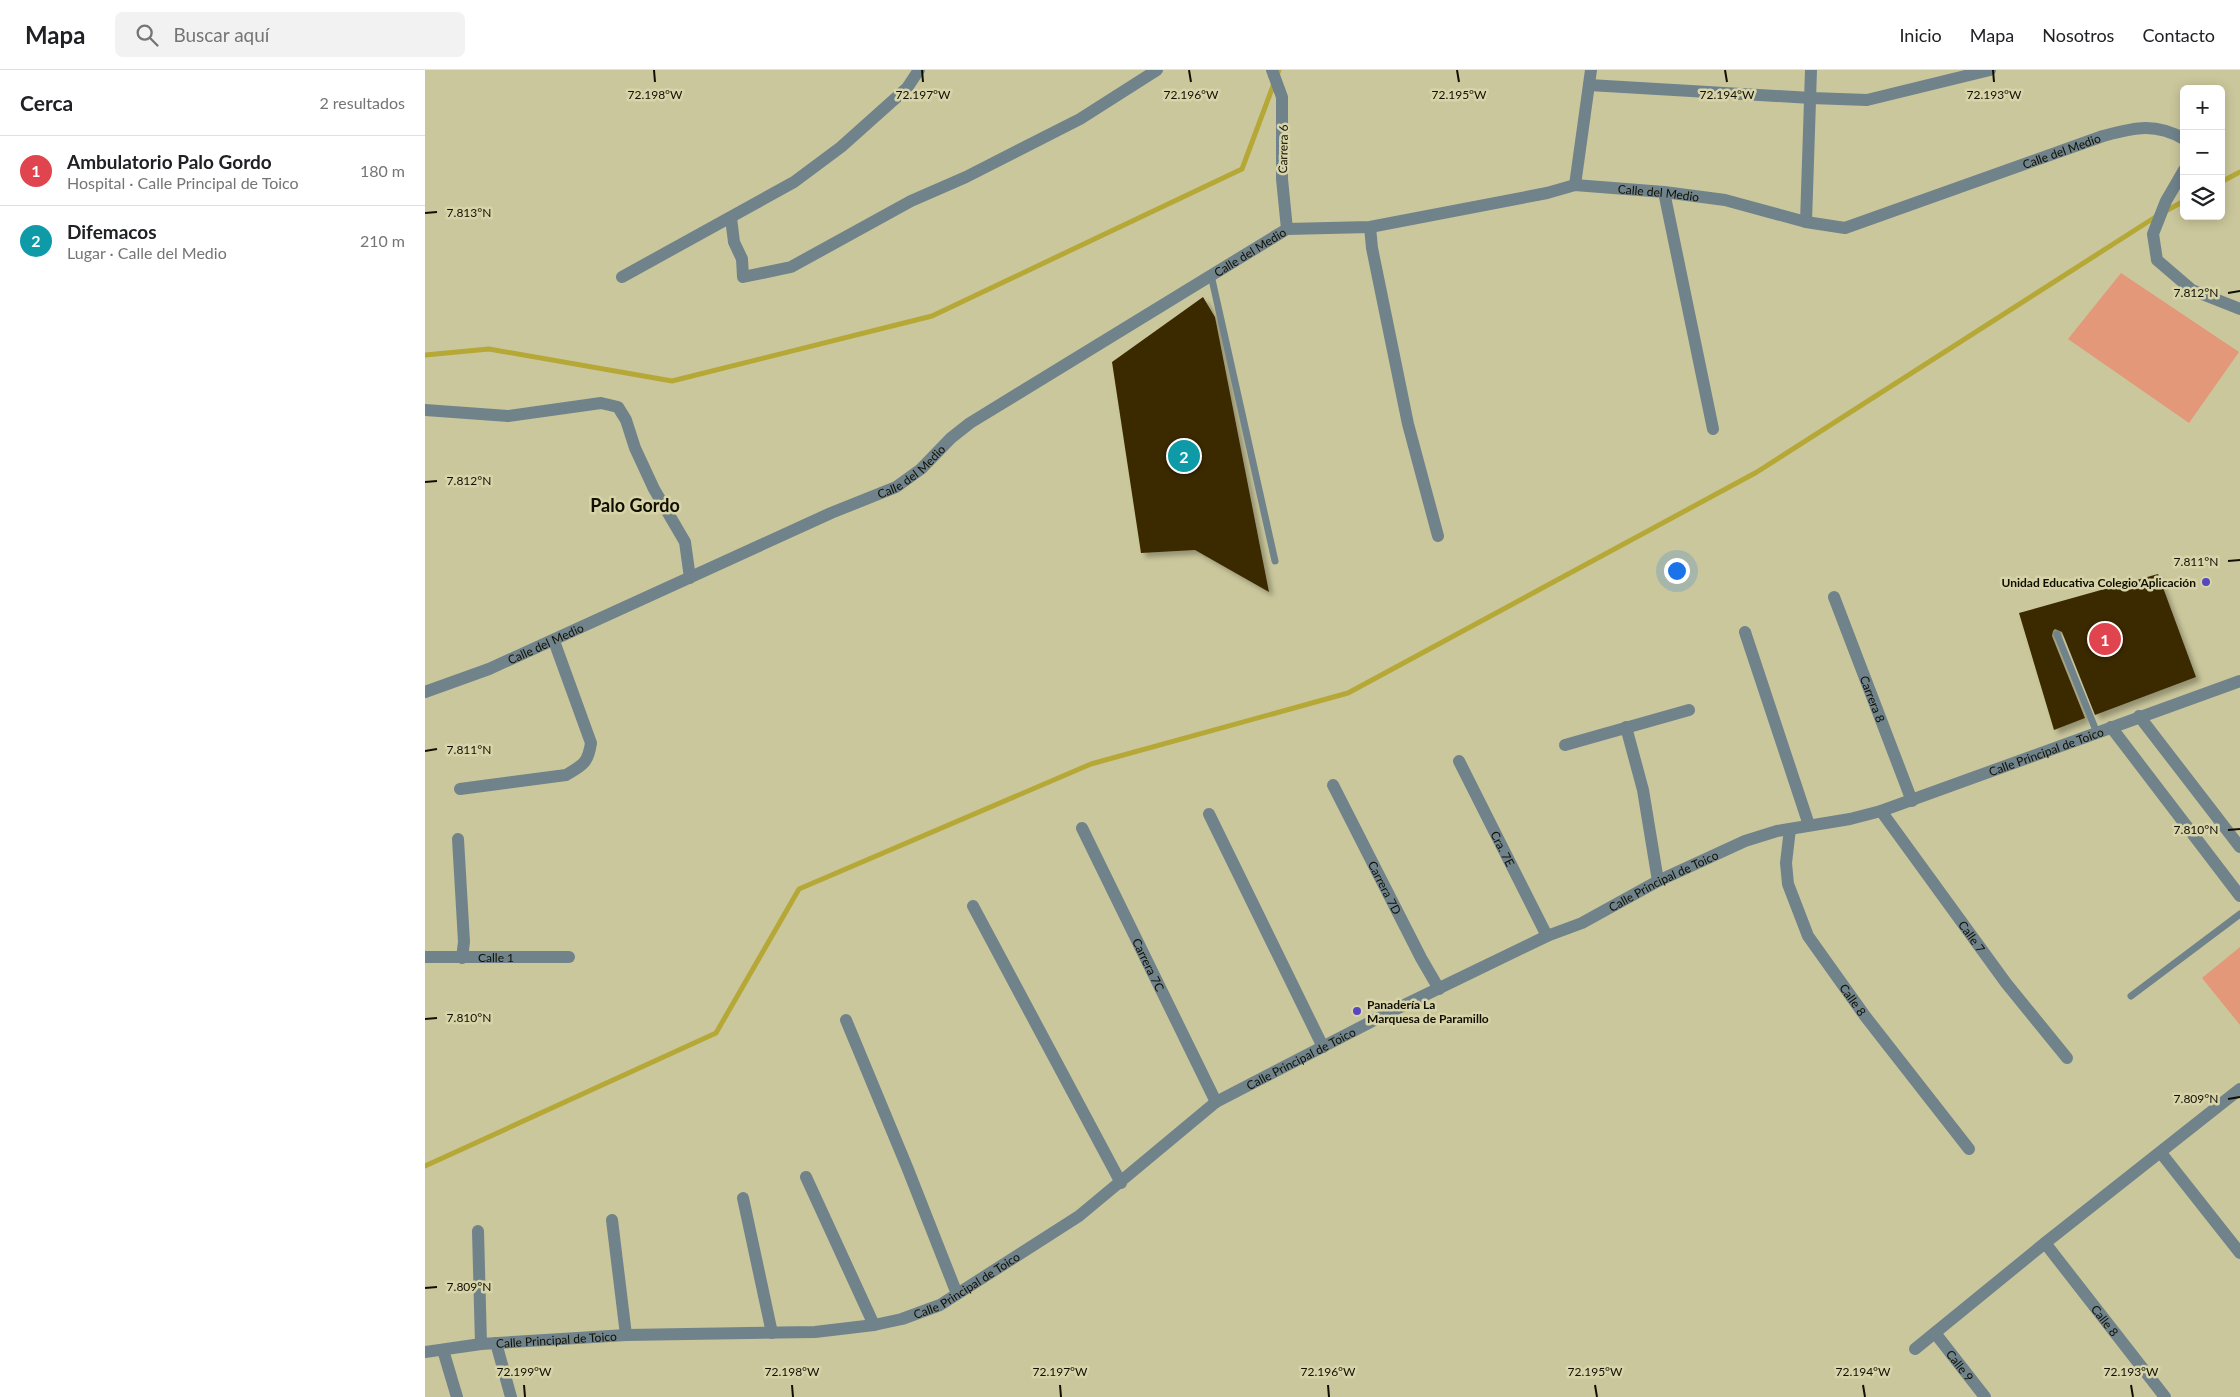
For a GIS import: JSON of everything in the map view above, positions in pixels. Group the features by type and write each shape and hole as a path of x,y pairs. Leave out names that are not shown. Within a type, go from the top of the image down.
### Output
{"street":[{"path":"622,277 794,182 841,147 907,88 919,70"},
{"path":"731,218 734,242 742,259 743,277 791,267 911,201 966,177 1080,119 1157,70"},
{"name":"Carrera 6","path":"1272,70 1282,97 1282,179 1287,229"},
{"path":"1575,186 1591,70"},
{"path":"1806,222 1811,70"},
{"path":"1589,85 1867,100 1990,70"},
{"name":"Calle del Medio","path":"425,692 489,669 555,641 831,513 896,486 921,469 951,438 970,423 1287,229 1370,227 1538,195 1575,186 1663,192 1725,200 1806,222 1845,228 2103,136 2129,129 2152,127 2169,131 2180,137"},
{"path":"2181,175 2166,201 2153,234 2157,260 2192,290 2240,309"},
{"path":"1663,192 1713,429"},
{"path":"1370,227 1372,248 1408,424 1438,536"},
{"path":"425,410 507,416 601,403 617,407 626,420 635,448 654,489 685,542 690,578"},
{"name":"Carrera 8","path":"1834,597 1912,801"},
{"path":"1745,632 1809,825"},
{"path":"460,790 567,775 589,758 591,743 555,641"},
{"name":"Calle Principal de Toico","path":"425,1352 481,1344 626,1335 815,1332 875,1325 902,1319 940,1305 1079,1216 1216,1102 1547,936 1582,923 1658,881 1745,841 1809,825 1850,819 1912,801 2139,716 2240,681"},
{"path":"1565,745 1689,710"},
{"path":"2139,716 2240,847"},
{"path":"1626,727 1643,790 1658,881"},
{"path":"2111,727 2240,896"},
{"name":"Cra. 7E","path":"1459,760 1547,936"},
{"name":"Carrera 7D","path":"1333,785 1421,958 1439,989"},
{"name":"Calle 7","path":"1881,811 2006,983 2067,1058"},
{"path":"1209,814 1323,1047"},
{"name":"Carrera 7C","path":"1082,828 1216,1102"},
{"name":"Calle 8","path":"1791,829 1786,863 1788,884 1809,936 1865,1016 1969,1149"},
{"path":"458,839 465,942 463,958"},
{"path":"973,906 1121,1183"},
{"name":"Calle 1","path":"425,957 569,957"},
{"path":"846,1020 957,1294"},
{"path":"1915,1349 2045,1243 2240,1089"},
{"path":"2161,1153 2240,1253"},
{"path":"806,1177 875,1325"},
{"path":"743,1198 772,1333"},
{"path":"612,1220 626,1335"},
{"path":"478,1231 481,1344"},
{"name":"Calle 8","path":"2045,1243 2165,1397"},
{"name":"Calle 9","path":"1935,1333 1985,1397"},
{"path":"496,1343 511,1397"},
{"path":"443,1350 457,1397"}],"lane":[{"path":"1211,274 1275,561"},
{"path":"2057,634 2097,733"},
{"path":"2131,996 2240,914"}],"shaded area":[{"path":"2121,273 2239,352 2189,423 2068,339"},
{"path":"2240,947 2240,1025 2202,978"}],"building":[{"path":"1203,297 1215,317 1269,592 1195,550 1141,553 1112,362"},
{"path":"2158,574 2196,677 2095,715 2062,632 2055,629 2052,636 2085,718 2054,730 2019,613"}],"waterway":[{"path":"425,355 489,349 672,381 932,316 1242,169 1279,70"},
{"path":"2225,180 2240,172"},
{"path":"2164,212 2180,203"},
{"path":"425,1166 716,1033 799,889 1091,764 1348,693 1757,472 2157,216"}],"place":[{"name":"Difemacos","path":"1184,456"},
{"name":"Unidad Educativa Colegio Aplicación","path":"2206,582"},
{"name":"Ambulatorio Palo Gordo","path":"2105,639"},
{"name":"Panadería La Marquesa de Paramillo","path":"1357,1011"}],"district":[{"name":"Palo Gordo","path":"635,505"}]}
